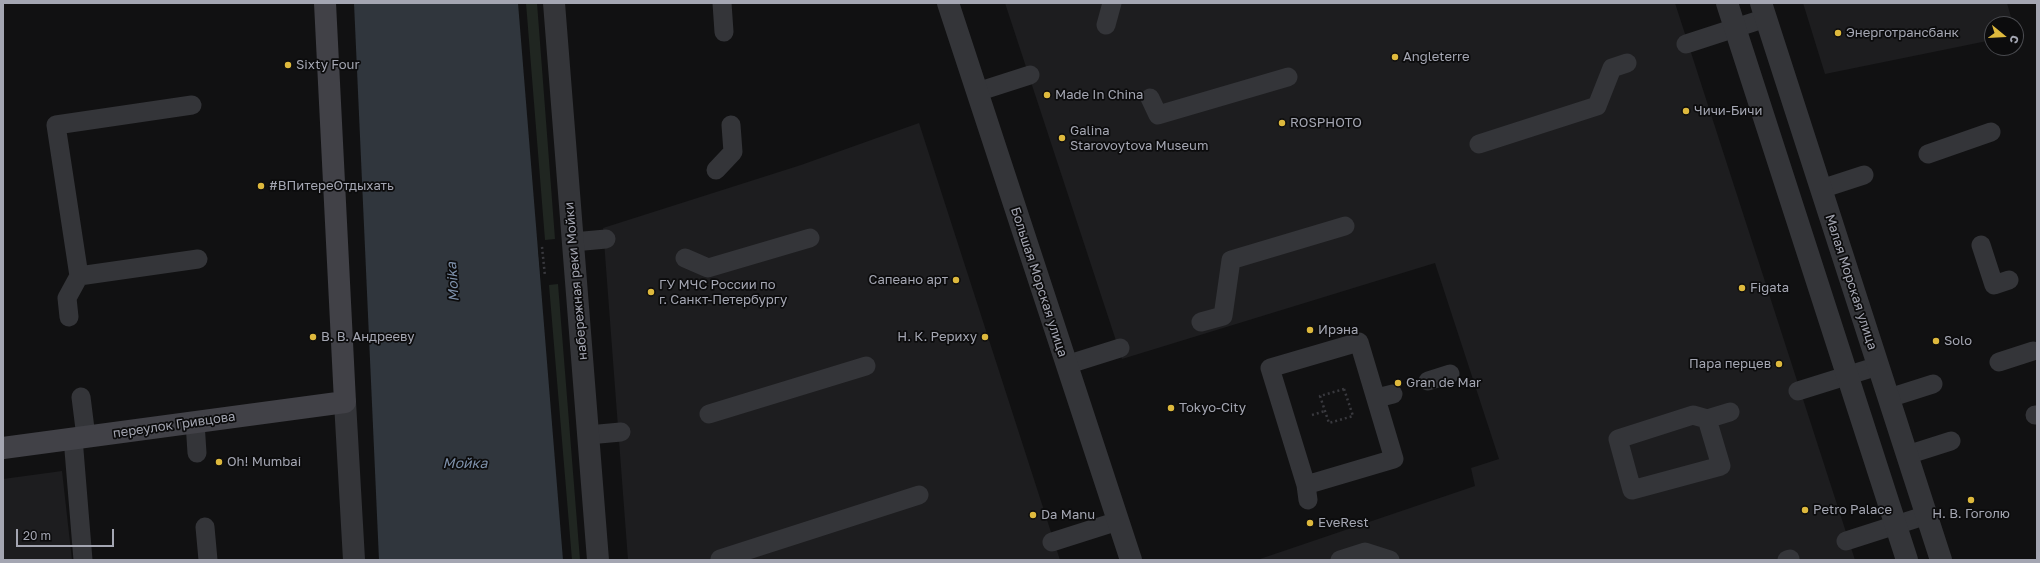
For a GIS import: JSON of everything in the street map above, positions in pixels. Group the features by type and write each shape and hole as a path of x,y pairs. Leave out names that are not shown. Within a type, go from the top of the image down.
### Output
{"main road":[{"path":"325,3 345,402"},
{"name":"переулок Гривцова","path":"3,448 345,402"}],"street":[{"name":"набережная реки Мойки","path":"554,3 598,560"},
{"name":"Большая Морская улица","path":"948,3 1131,560"},
{"path":"1727,3 1907,560"},
{"name":"Малая Морская улица","path":"1764,10 1941,560"},
{"path":"345,402 354,560"}],"lane":[{"path":"722,3 724,32"},
{"path":"1106,24 1112,3"},
{"path":"1686,44 1735,28 1764,10"},
{"path":"1480,144 1597,106 1612,68 1627,63"},
{"path":"976,92 1030,75"},
{"path":"1150,98 1158,115 1288,77"},
{"path":"69,317 67,298 79,276 56,125 192,105"},
{"path":"716,170 733,152 731,125"},
{"path":"1928,154 1991,132"},
{"path":"1821,189 1864,175"},
{"path":"1201,322 1223,316 1231,260 1345,226"},
{"path":"686,258 708,268 810,238"},
{"path":"573,242 606,239"},
{"path":"1981,245 1994,285 2009,280"},
{"path":"79,276 198,259"},
{"path":"1359,342 1385,396 1394,458 1307,492 1270,368 1359,342"},
{"path":"1066,365 1120,348"},
{"path":"1999,362 2033,351"},
{"path":"709,414 866,366"},
{"path":"1798,391 1848,377 1878,366"},
{"path":"1428,381 1450,374"},
{"path":"1889,398 1932,384"},
{"path":"81,397 80,438 83,560"},
{"path":"1707,419 1721,466 1632,490 1618,439 1693,415 1707,419 1730,412"},
{"path":"195,422 197,453"},
{"path":"588,435 621,432"},
{"path":"1907,455 1952,442"},
{"path":"720,559 919,495"},
{"path":"1846,541 1926,515"},
{"path":"1052,542 1118,521"},
{"path":"205,527 208,560"},
{"path":"1340,560 1365,552 1390,560"}],"path":[{"path":"542,247 545,277"},
{"path":"1344,388 1349,403 1353,416 1329,424 1320,396 1344,388"}],"shaded area":[{"path":"526,3 537,3 555,239 545,240"},
{"path":"1005,3 1675,3 1855,560 1257,560 1475,486 1471,468 1499,459 1435,263 1122,359"},
{"path":"1803,3 2007,3 2011,16 1984,16 1984,42 1825,74"},
{"path":"919,123 1060,560 628,560 603,228 801,165"},
{"path":"558,284 580,560 572,560 549,285"},
{"path":"62,471 72,560 3,560 3,479"}],"water":[{"name":"Мойка","path":"354,3 518,3 563,560 379,560"}],"pier":[{"path":"538,247 540,247 543,280 541,280"}],"place":[{"name":"Энерготрансбанк","path":"1838,33"},
{"name":"Angleterre","path":"1395,57"},
{"name":"Sixty Four","path":"288,65"},
{"name":"Made In China","path":"1047,95"},
{"name":"Чичи-Бичи","path":"1686,111"},
{"name":"ROSPHOTO","path":"1282,123"},
{"name":"Galina Starovoytova Museum","path":"1062,138"},
{"name":"#ВПитереОтдыхать","path":"261,186"},
{"name":"Сапеано арт","path":"956,280"},
{"name":"Figata","path":"1742,288"},
{"name":"ГУ МЧС России по г. Санкт-Петербургу","path":"651,292"},
{"name":"Ирэна","path":"1310,330"},
{"name":"В. В. Андрееву","path":"313,337"},
{"name":"Н. К. Рериху","path":"985,337"},
{"name":"Solo","path":"1936,341"},
{"name":"Пара перцев","path":"1779,364"},
{"name":"Gran de Mar","path":"1398,383"},
{"name":"Tokyo-City","path":"1171,408"},
{"name":"Oh! Mumbai","path":"219,462"},
{"name":"Н. В. Гоголю","path":"1971,500"},
{"name":"Petro Palace","path":"1805,510"},
{"name":"Da Manu","path":"1033,515"},
{"name":"EveRest","path":"1310,523"}],"water label":[{"name":"Moika","path":"453,282"}]}
